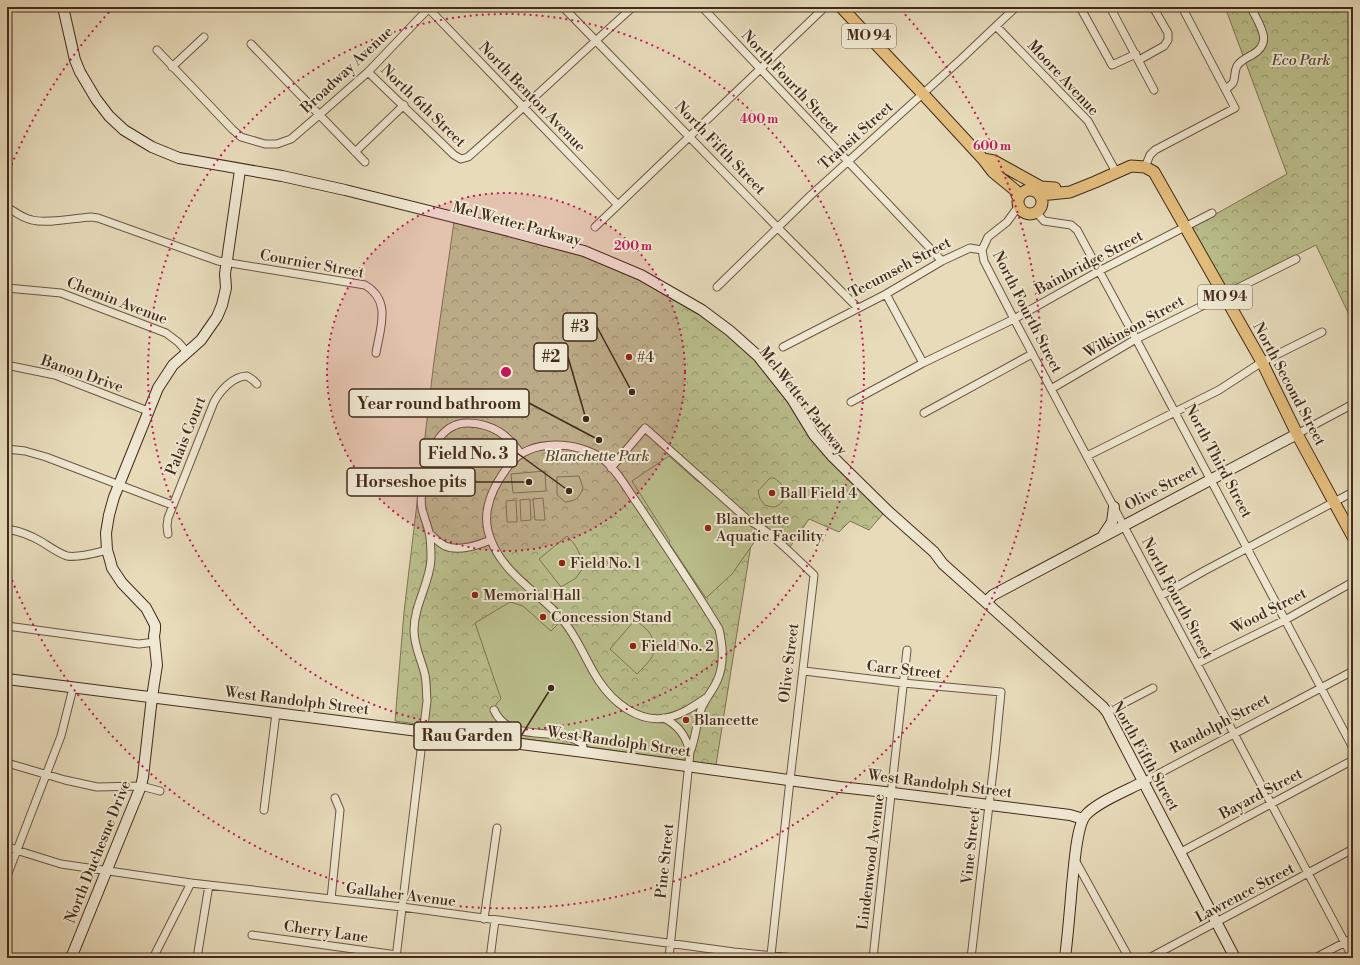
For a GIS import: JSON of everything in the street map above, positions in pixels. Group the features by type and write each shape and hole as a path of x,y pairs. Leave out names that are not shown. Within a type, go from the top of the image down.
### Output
{"main road":[{"name":"North Third Street","path":"841,7 983,159 993,172 1015,190 1022,211 1026,214 1031,214 1040,200"},
{"name":"North Third Street","path":"983,159 1028,190 1035,190 1040,200"},
{"name":"North Third Street","path":"983,159 994,161 1040,200"},
{"path":"1040,200 1070,192 1131,166 1145,167"},
{"name":"North Second Street","path":"1145,167 1154,172 1224,294 1262,362 1297,434 1353,537"},
{"path":"1018,202 1022,192 1028,190"}],"street":[{"name":"Mel Wetter Parkway","path":"56,7 80,72 96,100 109,116 124,130 152,147 179,158 240,173 343,195 582,256 639,280 699,315 727,335 754,360 788,402 810,438 885,516 930,557 943,564 986,602"},
{"name":"Mel Wetter Parkway","path":"62,20 63,7"},
{"name":"Broadway Avenue","path":"172,67 232,129 242,137 254,142 277,144 291,139 368,72 429,7"},
{"name":"North Benton Avenue","path":"429,7 618,205"},
{"name":"North Fifth Street","path":"563,7 689,138 858,308"},
{"path":"524,108 595,40 633,7"},
{"name":"North Fourth Street","path":"702,7 942,261"},
{"path":"595,228 825,7"},
{"name":"Transit Street","path":"716,287 848,161 923,94 1016,7"},
{"path":"1080,7 1112,66 1164,46 1168,40 1168,33 1153,7"},
{"path":"1110,7 1154,90"},
{"path":"1145,167 1149,157 1155,150 1235,108 1182,7"},
{"path":"1225,89 1231,86 1235,81 1236,69 1241,61 1257,52 1261,48 1264,41 1264,35 1251,7"},
{"name":"Moore Avenue","path":"996,26 1088,121 1116,172"},
{"path":"157,50 172,67 204,36"},
{"path":"251,44 365,162"},
{"name":"North 6th Street","path":"368,72 404,105 454,155 461,159 468,158 524,108"},
{"path":"355,152 404,105"},
{"name":"North Duchesne Drive","path":"71,958 141,786 157,665 154,625 141,602 127,590 112,568 105,550 107,524 117,483 145,410 173,366 186,350 201,340 217,317 222,304 226,288 225,274 240,173"},
{"name":"North Third Street","path":"1040,200 1044,221 1071,226 1077,230 1353,748"},
{"path":"982,250 988,237 1007,222 1018,202"},
{"name":"Cournier Street","path":"7,207 32,220 44,221 91,217 98,218 198,255 227,262 355,282 369,287 376,294 382,307 376,353"},
{"name":"Bainbridge Street","path":"850,402 923,363 1014,318 1099,271 1212,213"},
{"name":"Tecumseh Street","path":"783,347 886,294 942,261 970,248 982,250"},
{"name":"North Fourth Street","path":"982,250 984,261 1032,354 1162,595 1234,735 1353,958"},
{"name":"Wilkinson Street","path":"1051,389 1136,339 1296,259"},
{"name":"Chemin Avenue","path":"7,288 55,292 73,296 166,333 174,338 186,350"},
{"path":"886,294 923,363"},
{"path":"1087,456 1219,390 1262,362 1322,332"},
{"path":"924,413 1032,354"},
{"name":"Banon Drive","path":"7,368 12,366 55,375 145,410"},
{"name":"Palais Court","path":"168,534 167,526 172,505 217,396 237,378 243,376 247,376 257,384"},
{"name":"Olive Street","path":"986,602 993,595 1353,404"},
{"path":"396,957 427,701 424,672 415,643 414,629 416,614 431,561 430,534 422,508 421,492 426,467 431,452 440,437 450,427 466,423 494,428 506,436 521,454"},
{"name":"Olive Street","path":"611,468 645,428 663,442 747,519 756,524 788,550 814,575 771,955"},
{"path":"546,446 577,446 604,460 611,468 665,544 719,629 723,644 722,664 717,681 706,698 692,708 677,715 664,718 654,718 635,714 623,707 610,696 599,681 571,630 560,617 507,567 497,553 488,531 487,512 490,495 500,477 512,462 521,454 546,446"},
{"path":"7,449 46,457 172,505"},
{"path":"1162,595 1353,492"},
{"path":"1102,537 1112,522 1114,507"},
{"path":"7,529 20,532 37,539 58,552 69,556 105,550"},
{"path":"430,534 442,544 449,547 470,546 491,540"},
{"name":"Wood Street","path":"1198,664 1285,620 1353,582"},
{"name":"North Fifth Street","path":"986,602 1107,712 1235,958"},
{"path":"7,626 139,644 155,639"},
{"name":"Lindenwood Avenue","path":"873,958 907,650"},
{"name":"Randolph Street","path":"1083,819 1096,807 1353,671"},
{"name":"Carr Street","path":"804,672 1001,692"},
{"name":"West Randolph Street","path":"7,679 1070,815 1083,819"},
{"path":"7,876 61,736 73,688"},
{"path":"1107,712 1153,688"},
{"name":"Vine Street","path":"972,958 1001,692"},
{"name":"Pine Street","path":"669,958 687,767 701,709 706,698"},
{"path":"494,710 498,718 518,731 565,736 582,743 584,752"},
{"path":"264,810 276,713"},
{"path":"664,718 675,724 688,743 690,752"},
{"name":"Bayard Street","path":"1181,852 1353,760"},
{"path":"7,763 64,780 97,787 141,786 160,791"},
{"path":"331,899 340,810 335,798"},
{"path":"1065,958 1075,860 1079,833 1083,819"},
{"path":"484,919 497,828"},
{"name":"Gallaher Avenue","path":"7,846 61,864 191,883 402,907 484,919 670,942 734,955 771,955 795,958"},
{"name":"Lawrence Street","path":"1149,958 1353,849"},
{"path":"1075,860 1129,958"},
{"path":"153,958 191,883"},
{"path":"197,958 209,885"},
{"path":"490,958 495,920"},
{"name":"Cherry Lane","path":"252,935 396,957"},
{"path":"1316,958 1353,938"}],"green space":[{"name":"Eco Park","path":"1225,7 1353,7 1353,323 1316,245 1225,291 1191,228 1287,174"},
{"name":"Blanchette Park","path":"454,222 582,256 639,280 699,315 727,335 754,360 788,402 810,438 829,461 883,514 869,530 850,521 839,532 809,519 788,550 756,524 753,532 716,765 395,721 404,612 434,361"},
{"name":"Blanchette Aquatic Facility","path":"669,456 697,481 709,488 760,534 732,574 706,598 669,543 670,541 632,481"},
{"path":"545,471 546,491 513,493 511,474"},
{"path":"579,476 583,488 580,494 574,500 565,502 557,495 557,477"},
{"name":"Ball Field 4","path":"770,478 774,478 780,483 785,493 782,502 774,507 765,505 760,499 758,491"},
{"path":"543,498 545,520 535,520 533,499"},
{"path":"530,499 531,520 521,521 520,500"},
{"path":"516,500 517,522 507,522 506,501"},
{"name":"Field No. 1","path":"567,536 578,550 583,568 576,578 561,587 539,559"},
{"path":"510,602 523,606 551,631 562,620 599,681 635,714 664,718 688,743 688,761 588,747 586,742 574,733 565,736 518,731 499,714 495,707 501,699 475,623"},
{"name":"Field No. 2","path":"634,621 639,623 648,631 653,640 654,646 652,657 637,674 610,649"}],"place":[{"name":"#4","path":"629,357"},
{"name":"#3","path":"632,392"},
{"name":"#2","path":"586,419"},
{"name":"Year round bathroom","path":"599,440"},
{"name":"Horseshoe pits","path":"529,482"},
{"name":"Field No. 3","path":"569,491"},
{"name":"Ball Field 4","path":"772,493"},
{"name":"Blanchette Aquatic Facility","path":"708,528"},
{"name":"Field No. 1","path":"562,563"},
{"name":"Memorial Hall","path":"475,595"},
{"name":"Concession Stand","path":"543,617"},
{"name":"Field No. 2","path":"633,646"},
{"name":"Rau Garden","path":"551,688"},
{"name":"Blancette","path":"686,720"}]}
